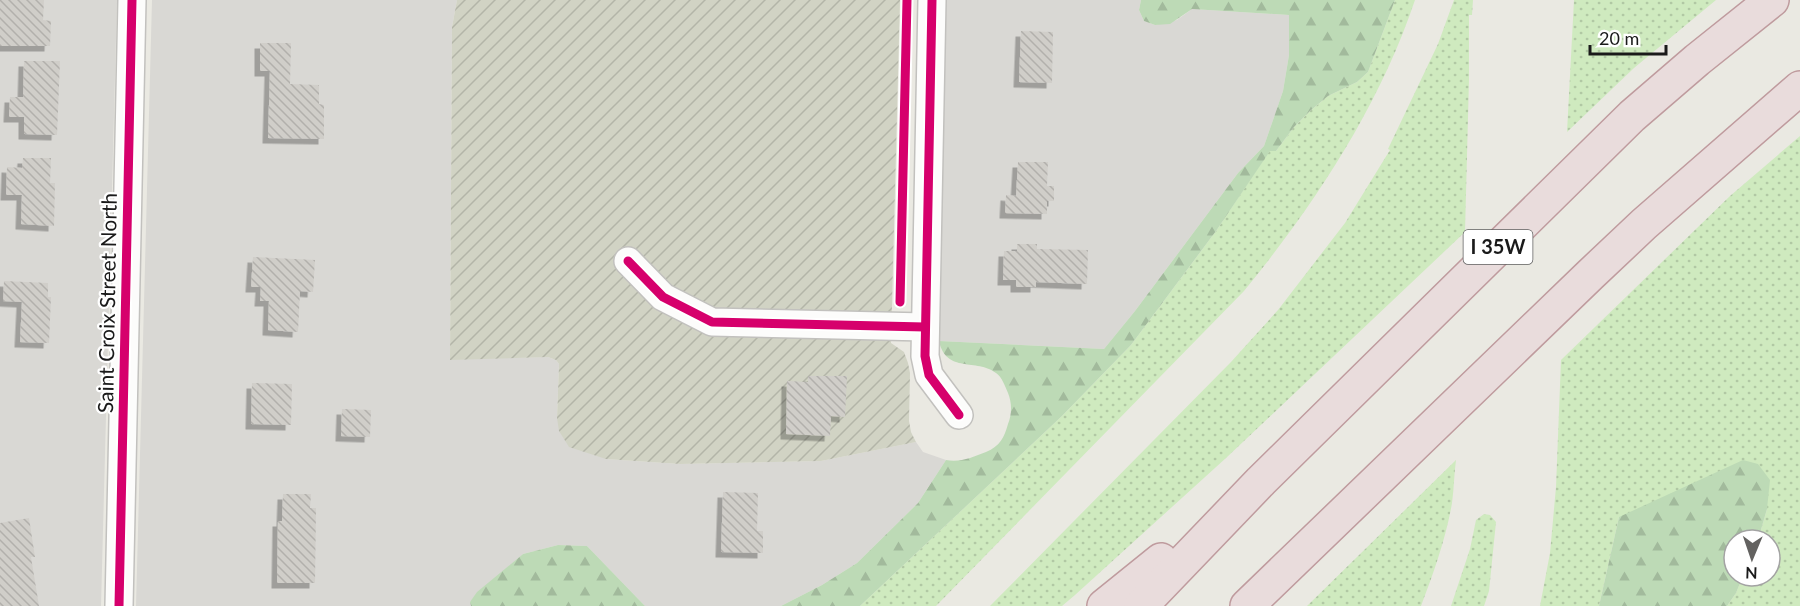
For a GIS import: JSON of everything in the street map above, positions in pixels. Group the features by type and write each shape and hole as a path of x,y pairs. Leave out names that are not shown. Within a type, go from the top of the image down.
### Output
{"highway":[{"name":"I 35W","path":"1141,606 1261,481 1632,116 1772,0"},
{"path":"1247,606 1590,274 1800,88"},
{"path":"1104,606 1261,481"}],"street":[{"name":"Saint Croix Street North","path":"119,606 132,0"},
{"path":"932,0 925,356 929,375 959,415"},
{"path":"628,261 663,297 712,322 925,327"}],"shaded area":[{"path":"0,0 117,0 101,606 0,606"},
{"path":"152,0 457,0 452,27 450,359 548,357 556,360 559,364 557,418 606,459 680,464 821,461 916,442 923,452 946,460 918,503 857,563 822,585 781,606 645,606 587,546 558,545 523,554 470,602 471,606 136,606"},
{"path":"457,0 900,0 891,343 904,352 908,363 910,373 909,421 916,442 821,461 680,464 606,459 569,447 559,431 557,418 559,364 556,360 548,357 450,360 452,27"},
{"path":"946,0 1141,0 1139,10 1144,21 1155,25 1177,20 1192,9 1289,15 1289,55 1283,91 1264,146 1238,173 1104,349 939,341"}],"green space":[{"path":"1141,0 1395,0 1368,72 1357,82 1328,96 1294,127 1276,151 1270,151 1216,231 1131,345 1062,416 860,606 781,606 822,585 857,563 918,503 946,460 971,458 986,452 995,447 1003,437 1011,409 1002,379 988,369 955,362 948,358 939,341 1104,349 1238,173 1264,146 1283,91 1289,55 1289,15 1192,9 1170,24 1155,25 1144,21 1139,10"},
{"path":"1395,0 1415,0 1400,40 1364,116 1343,153 1296,224 1244,291 936,606 860,606 1062,416 1131,345 1216,231 1270,150 1276,151 1294,127 1328,96 1357,82 1368,72"},
{"path":"1454,0 1473,0 1472,15 1469,15 1465,232 1226,458 1062,606 990,606 1231,362 1278,310 1345,223 1390,150 1388,149 1438,44"},
{"path":"1574,0 1716,0 1634,68 1567,132"},
{"path":"1800,136 1800,606 1727,606 1738,588 1782,588 1782,528 1761,528 1767,509 1619,517 1599,606 1540,606 1550,553 1556,487 1561,360 1730,196"},
{"path":"1456,460 1452,503 1446,529 1421,606 1307,606"},
{"path":"1743,460 1758,464 1770,480 1767,509 1761,528 1722,528 1722,588 1738,588 1727,606 1599,606 1619,517"},
{"path":"1484,514 1490,515 1496,522 1489,591 1484,606 1451,606 1470,549 1476,520"},
{"path":"558,545 587,546 645,606 471,606 470,602 477,592 523,554"}],"building":[{"path":"0,0 44,0 43,20 51,21 50,46 0,46"},
{"path":"1021,31 1053,32 1052,83 1019,82"},
{"path":"260,43 291,43 290,84 319,85 319,104 324,105 324,139 268,138 270,71 260,71"},
{"path":"24,61 60,61 57,135 24,134 24,117 9,117 10,97 23,97"},
{"path":"23,158 51,158 50,183 55,183 54,226 21,224 22,195 6,195 7,167 22,168"},
{"path":"1018,162 1048,162 1047,186 1054,186 1054,201 1047,201 1047,214 1005,213 1006,195 1016,196"},
{"path":"1017,244 1037,244 1037,249 1088,250 1087,284 1036,282 1036,287 1016,287 1016,280 1003,280 1004,251 1017,251"},
{"path":"253,257 315,260 313,292 300,291 298,332 268,330 269,301 260,301 261,287 251,287"},
{"path":"4,281 48,283 48,297 51,297 49,343 20,342 22,302 3,301"},
{"path":"808,376 847,376 845,417 831,416 830,436 786,434 787,381 808,382"},
{"path":"252,383 292,384 291,425 251,424"},
{"path":"342,409 371,410 370,437 341,436"},
{"path":"723,492 758,493 757,531 763,531 763,553 721,552"},
{"path":"283,494 311,494 310,508 316,508 315,583 277,583 278,521 282,521"},
{"path":"29,518 35,557 31,557 39,606 0,606 0,523"}],"cycle path":[{"path":"119,606 132,0"},
{"path":"900,302 907,0"},
{"path":"932,0 925,356 929,375 959,415"},
{"path":"628,261 663,297 712,322 925,327"}]}
